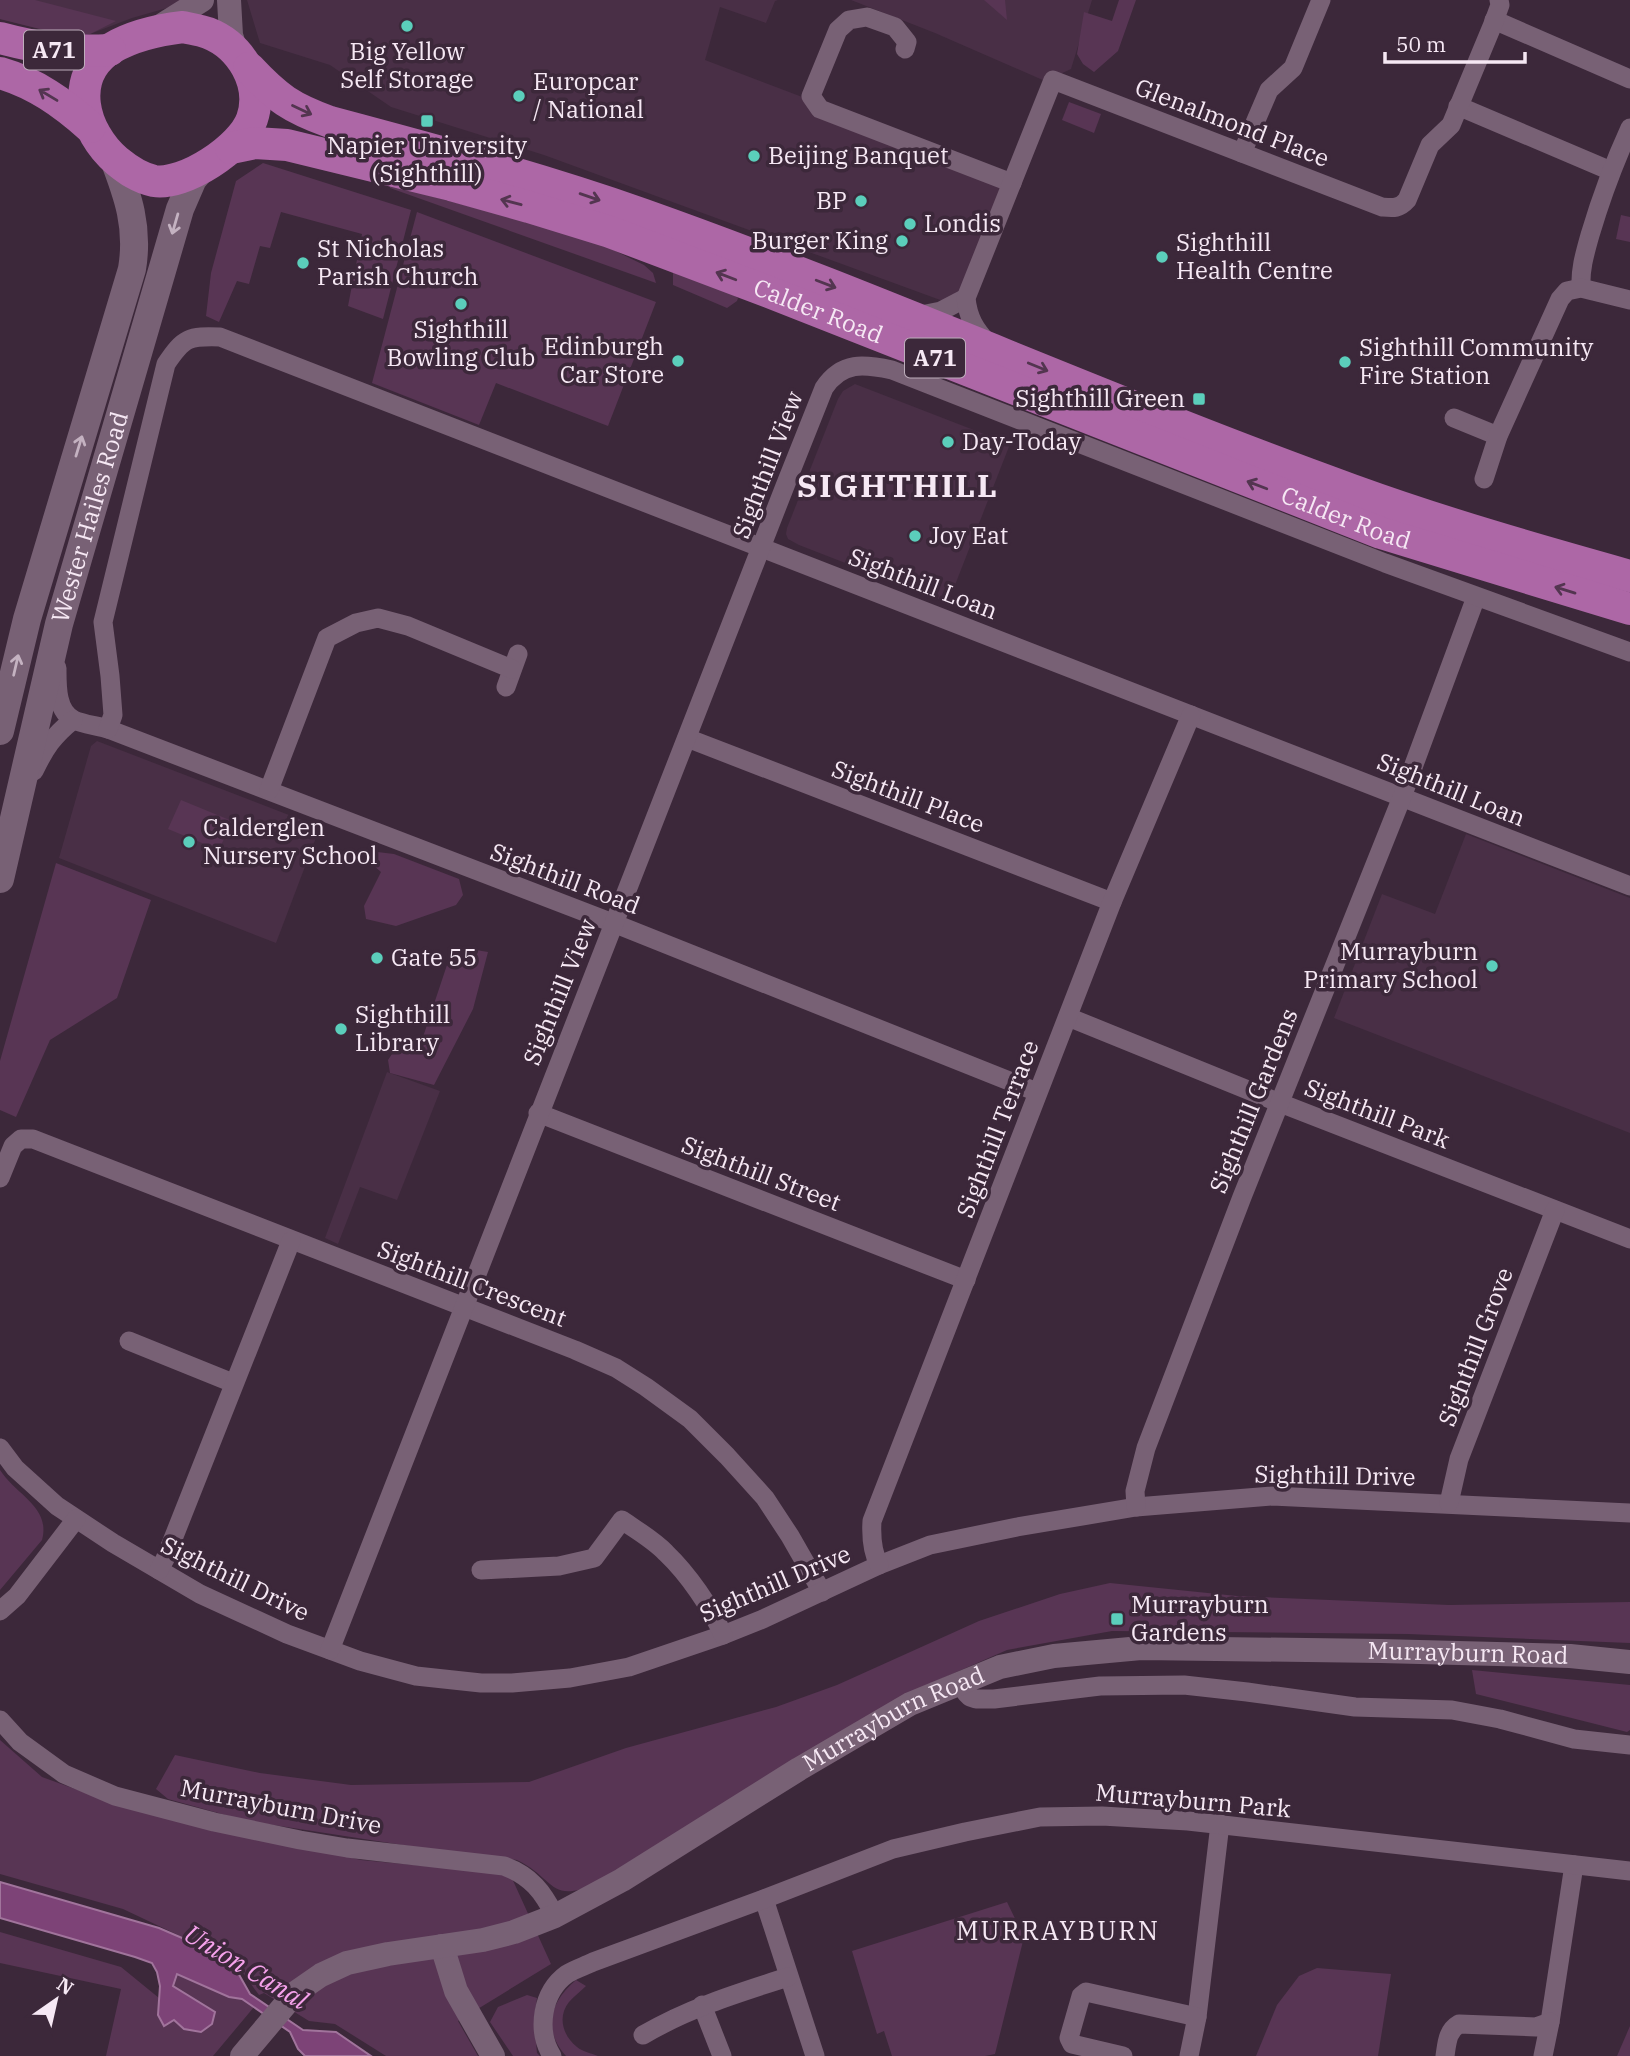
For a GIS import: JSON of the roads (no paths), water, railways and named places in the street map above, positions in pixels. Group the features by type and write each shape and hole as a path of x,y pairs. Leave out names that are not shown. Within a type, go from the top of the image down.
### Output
{"main road":[{"name":"A71","path":"0,73 49,94 90,127 113,157 142,178 155,181 184,176 219,156 244,133 252,119 254,86 242,60 211,34 183,27 149,32 110,50 91,72 83,101 90,127"},
{"name":"A71","path":"0,38 59,51 110,50"},
{"name":"Calder Road","path":"242,60 272,92 308,114 551,184 642,215 750,254 1364,495 1630,576"},
{"name":"Calder Road","path":"219,156 255,143 287,145 451,185 610,232 1381,533 1630,609"},
{"name":"Wester Hailes Road","path":"0,879 59,624 180,209 193,178 219,156"},
{"name":"Wester Hailes Road","path":"0,731 27,618 132,270 135,252 132,212 113,157"}],"street":[{"path":"149,32 202,0"},
{"path":"229,0 229,19 242,60"},
{"path":"1242,153 1269,90 1293,68 1321,0"},
{"path":"1499,0 1500,5 1458,106 1611,171"},
{"path":"905,49 907,42 895,27 867,16 849,20 838,30 811,96 820,109 831,114 1012,183 966,298 972,323 994,349"},
{"path":"1494,20 1630,79"},
{"name":"Glenalmond Place","path":"1012,183 1053,80 1381,207 1395,209 1407,200 1430,145 1451,125 1458,106"},
{"path":"1581,288 1580,275 1584,255 1599,203 1630,128"},
{"path":"1484,479 1498,436 1560,299 1567,291 1581,288 1630,300"},
{"path":"908,317 941,311 966,298"},
{"name":"Sighthill Loan","path":"195,336 220,337 1630,886"},
{"name":"Wester Hailes Road","path":"108,729 113,715 103,622 166,364 179,345 195,336"},
{"name":"Sighthill View","path":"330,1650 538,1112 824,388 840,371 853,366"},
{"name":"Calder Road","path":"853,366 892,370 1476,597 1630,652"},
{"path":"1454,418 1498,436"},
{"name":"Sighthill Gardens","path":"1136,1507 1135,1491 1146,1448 1402,797 1476,597"},
{"path":"269,790 327,638 356,623 378,618 408,626 512,670"},
{"path":"15,810 45,747 73,720 63,708 57,690 59,624"},
{"name":"Sighthill Terrace","path":"878,1565 871,1538 872,1521 1112,902 1191,715"},
{"name":"Sighthill Road","path":"73,720 108,729 269,790 613,923 1037,1092"},
{"name":"Sighthill Place","path":"687,738 1112,902"},
{"name":"Sighthill Park","path":"1068,1017 1630,1239"},
{"name":"Sighthill Street","path":"538,1112 966,1280"},
{"name":"Sighthill Crescent","path":"0,1178 13,1146 21,1139 33,1139 616,1368 690,1419 727,1456 765,1498 822,1592"},
{"name":"Sighthill Grove","path":"1449,1503 1458,1458 1555,1210"},
{"path":"159,1570 291,1241"},
{"path":"129,1340 233,1383"},
{"name":"Sighthill Drive","path":"0,1448 38,1491 76,1519 200,1594 287,1634 330,1650 416,1675 481,1683 570,1678 655,1659 723,1635 878,1565 930,1545 1136,1507 1272,1496 1630,1513"},
{"path":"0,1611 17,1597 76,1519"},
{"path":"481,1570 559,1566 594,1558 622,1520 665,1550 683,1571 723,1635"},
{"name":"Murrayburn Road","path":"242,2056 295,1993 321,1975 347,1963 483,1940 514,1932 555,1916 622,1880 799,1769 910,1704 1000,1667 1096,1651 1141,1648 1394,1651 1570,1657 1630,1662"},
{"path":"962,1682 966,1693 976,1699 1100,1686 1184,1685 1355,1707 1452,1710 1500,1719 1574,1739 1630,1745"},
{"name":"Murrayburn Drive","path":"0,1720 20,1742 64,1774 115,1796 214,1822 300,1840 504,1867 517,1871 530,1880 555,1916"},
{"name":"Murrayburn Park","path":"552,2056 543,2037 545,2009 550,1994 568,1973 893,1849 1040,1817 1102,1816 1220,1824 1630,1871"},
{"path":"1189,2056 1197,2017 1220,1824"},
{"path":"1543,2056 1574,1865"},
{"path":"764,1899 815,2056"},
{"path":"442,1946 456,1991 493,2056"},
{"path":"643,2035 702,2005 788,1977"},
{"path":"1123,2056 1072,2044 1069,2038 1081,1996 1086,1992 1197,2017"},
{"path":"702,2005 722,2056"},
{"path":"1445,2056 1448,2034 1459,2024 1536,2027 1550,2022"}],"place":[{"name":"Big Yellow Self Storage","path":"407,26"},
{"name":"Europcar / National","path":"519,96"},
{"name":"Napier University (Sighthill)","path":"427,121"},
{"name":"Beijing Banquet","path":"754,156"},
{"name":"BP","path":"861,201"},
{"name":"Londis","path":"910,224"},
{"name":"Burger King","path":"902,241"},
{"name":"Sighthill Health Centre","path":"1162,257"},
{"name":"St Nicholas Parish Church","path":"303,263"},
{"name":"Sighthill Bowling Club","path":"461,304"},
{"name":"Edinburgh Car Store","path":"678,361"},
{"name":"Sighthill Community Fire Station","path":"1345,362"},
{"name":"Sighthill Green","path":"1199,399"},
{"name":"Day-Today","path":"948,442"},
{"name":"Joy Eat","path":"915,536"},
{"name":"Calderglen Nursery School","path":"189,842"},
{"name":"Gate 55","path":"377,958"},
{"name":"Murrayburn Primary School","path":"1492,966"},
{"name":"Sighthill Library","path":"341,1029"},
{"name":"Murrayburn Gardens","path":"1117,1619"}],"district":[{"name":"SIGHTHILL","path":"898,486"},
{"name":"MURRAYBURN","path":"1058,1931"}],"water label":[{"name":"Union Canal","path":"246,1967"}]}
